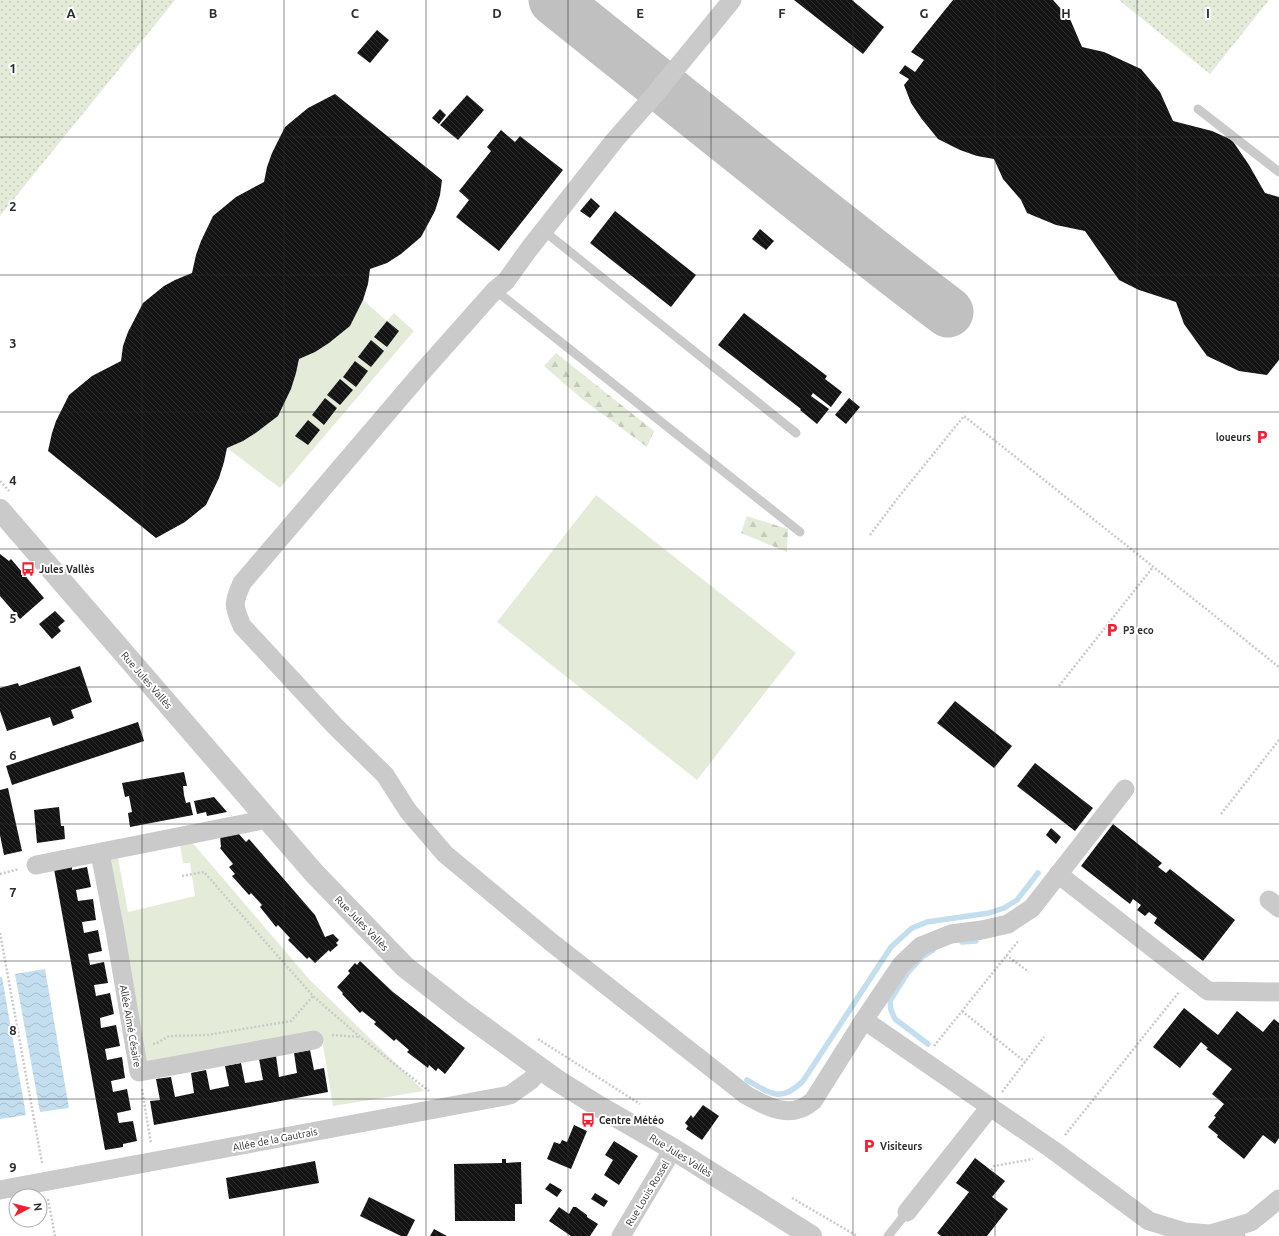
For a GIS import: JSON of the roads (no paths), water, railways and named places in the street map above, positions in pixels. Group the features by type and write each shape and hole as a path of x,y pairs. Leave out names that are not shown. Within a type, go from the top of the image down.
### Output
{"street":[{"path":"732,0 656,93 614,141 506,281 495,290 423,371 242,583 235,599 236,612 242,626 335,726 385,775 408,811 445,854 551,942 746,1095 767,1106 785,1110 800,1109 813,1101 901,965 921,946 952,934 982,930 1008,924 1032,908 1125,789"},
{"name":"Rue Jules Vallès","path":"5,512 314,873 405,967 540,1069 598,1106 673,1149 811,1236"},
{"path":"36,865 268,819"},
{"name":"Allée Aimé Césaire","path":"100,853 139,1072 314,1040"},
{"path":"1058,874 1208,991 1279,992"},
{"path":"864,1020 1053,1150 1149,1220 1184,1232 1210,1234 1251,1222 1279,1199"},
{"name":"Allée de la Gautrais","path":"0,1190 510,1095 531,1080 540,1069"},
{"path":"906,1212 990,1107"},
{"name":"Rue Louis Rossel","path":"621,1236 673,1149"}],"lane":[{"path":"1198,109 1279,172"},
{"path":"544,231 796,433"},
{"path":"495,290 800,532"},
{"path":"888,1236 906,1212"},
{"path":"1210,1234 1241,1236"}],"water":[{"path":"45,969 69,1108 40,1112 15,974"},
{"path":"0,977 2,977 26,1115 0,1119"}],"waterway":[{"path":"747,1080 769,1092 776,1094 782,1094 795,1088 803,1081 891,947 912,928 927,922 989,913 1004,908 1017,900 1038,873"},
{"path":"962,942 976,941"},
{"path":"928,1044 895,1019 891,1010 890,1001 908,972 922,957 933,950"}],"place":[{"name":"loueurs","path":"1262,437"},
{"name":"Jules Vallès","path":"28,569"},
{"name":"P3 eco","path":"1112,630"},
{"name":"Centre Météo","path":"588,1120"},
{"name":"Visiteurs","path":"869,1146"}]}
